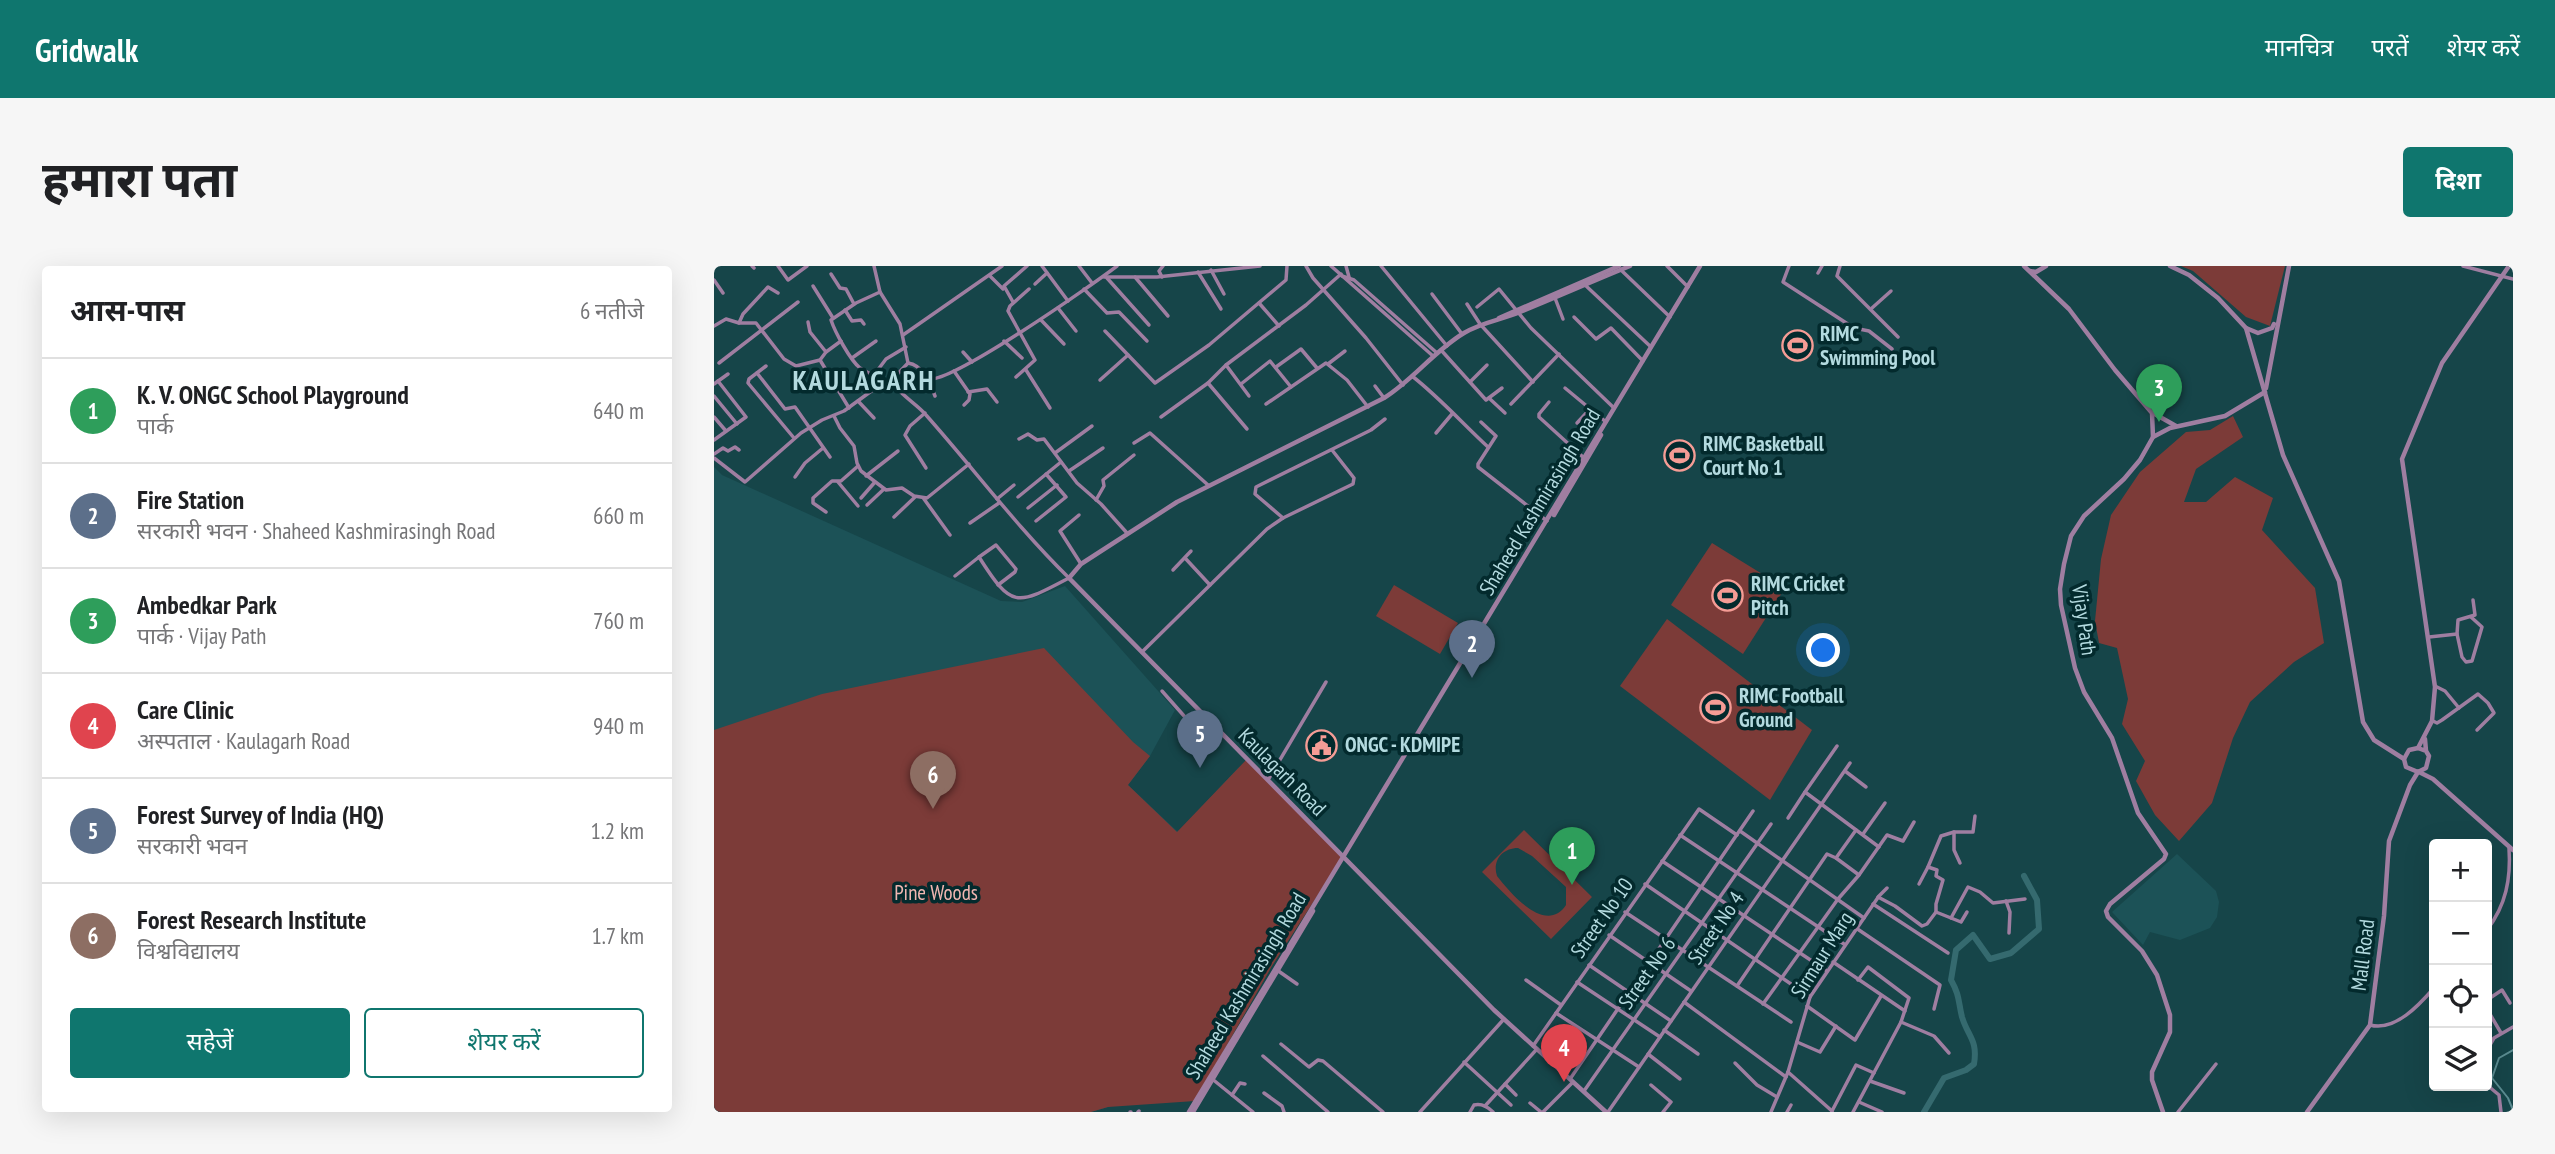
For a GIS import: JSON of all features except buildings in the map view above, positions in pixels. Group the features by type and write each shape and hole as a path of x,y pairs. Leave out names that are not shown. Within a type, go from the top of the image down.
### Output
{"street":[{"path":"778,266 788,280 807,266"},
{"path":"874,266 880,292 898,319 908,363"},
{"path":"903,335 1002,266"},
{"path":"1003,289 1009,280 1027,266"},
{"path":"1042,266 1068,301"},
{"path":"1079,266 1092,283"},
{"path":"928,379 933,380 972,362 1041,320 1117,266"},
{"path":"1162,277 1159,271 1163,266"},
{"path":"1104,277 1162,277 1260,266"},
{"path":"1105,331 1155,383 1209,345 1286,280 1287,266"},
{"path":"1306,266 1403,385"},
{"path":"1331,266 1347,283 1437,353"},
{"path":"1346,266 1349,276 1470,382 1486,400 1490,399 1504,413"},
{"path":"1381,266 1447,346"},
{"path":"979,557 1008,595 1019,599 1045,591 1069,578 1081,564 1126,533 1208,485 1369,408 1403,385 1462,334 1480,324 1554,296 1619,267 1630,266"},
{"path":"1667,266 1688,287"},
{"name":"Shaheed Kashmirasingh Road","path":"1211,1078 1584,457 1702,266"},
{"name":"Shaheed Kashmirasingh Road","path":"1191,1112 1274,967 1481,638 1702,266"},
{"path":"1788,266 1783,282 1854,328 1869,331 1892,349"},
{"path":"1818,273 1822,266"},
{"path":"1840,266 1837,276 1898,337"},
{"path":"2026,268 2036,271 2046,266"},
{"path":"2171,266 2189,275 2218,298 2246,328 2258,333 2272,328 2277,321"},
{"path":"2265,393 2289,266"},
{"path":"2463,266 2513,279"},
{"path":"2405,756 2418,748 2432,721 2435,686 2402,459 2442,363 2509,266"},
{"path":"1619,267 1670,317"},
{"path":"2026,268 2069,309 2152,413 2177,427"},
{"path":"1211,270 1224,294"},
{"path":"1198,272 1221,309"},
{"path":"1035,284 1047,273"},
{"path":"831,274 840,288 846,289 854,304"},
{"path":"990,275 1013,303"},
{"path":"1161,417 1208,383 1226,365 1342,275 1349,276"},
{"path":"1104,277 1149,326"},
{"path":"1135,277 1168,316"},
{"path":"714,281 723,293"},
{"path":"1583,283 1651,347"},
{"path":"813,286 833,318 832,323 852,358 861,369 874,375 881,384"},
{"path":"739,323 743,314 768,287 778,293"},
{"path":"1016,377 1035,360 1008,312 1013,303 1030,289"},
{"path":"1084,289 1107,313 1119,312 1147,341"},
{"path":"1477,307 1499,289 1516,311 1614,408"},
{"path":"1871,309 1891,291"},
{"path":"833,318 880,292"},
{"path":"1432,294 1462,334"},
{"path":"1554,296 1563,319"},
{"path":"719,363 798,302"},
{"path":"1259,303 1279,326"},
{"path":"1467,304 1480,324 1533,382"},
{"path":"1058,308 1076,331"},
{"path":"845,310 851,320 861,320 864,324"},
{"path":"1574,317 1596,339 1611,328 1643,360"},
{"path":"714,326 726,319 739,323 754,322 764,330 790,364 799,366 820,360 841,341"},
{"path":"1041,320 1063,344"},
{"path":"808,322 810,332 826,352"},
{"path":"2246,328 2283,455 2339,581 2363,722 2374,740 2405,756"},
{"path":"852,358 876,341"},
{"path":"1004,341 1022,358"},
{"path":"874,375 886,359 906,347"},
{"path":"1276,367 1301,349 1317,368"},
{"path":"1266,404 1345,351"},
{"path":"963,352 972,362"},
{"path":"1511,404 1559,354"},
{"path":"1100,380 1128,355"},
{"path":"820,360 849,408"},
{"path":"1241,384 1269,361 1291,387"},
{"path":"908,363 916,365 928,379 935,396"},
{"path":"739,450 735,447 728,451 723,448 714,456 743,482 794,438 849,408 881,384 892,380 908,363"},
{"path":"1328,364 1347,380 1369,408"},
{"path":"1226,365 1249,396"},
{"path":"1470,382 1488,365"},
{"path":"766,366 749,379 748,383 794,438"},
{"path":"954,370 968,392 970,399 964,405"},
{"path":"1026,370 1051,408"},
{"path":"757,373 785,409 794,406 830,457"},
{"path":"714,440 746,416 716,383 728,374"},
{"path":"1412,376 1431,390 1452,414 1488,447"},
{"name":"Kaulagarh Road","path":"892,380 902,393 925,413 998,501 1069,578 1504,1019 1607,1112"},
{"path":"1208,383 1247,429"},
{"path":"1375,386 1384,398"},
{"path":"1490,399 1502,388"},
{"path":"1564,388 1606,422"},
{"path":"968,392 987,389 996,402"},
{"path":"2153,437 2177,427 2225,416 2265,393"},
{"path":"714,396 737,424"},
{"path":"858,401 874,418"},
{"path":"1549,402 1539,417 1584,457"},
{"path":"1577,423 1590,409"},
{"path":"925,413 910,426 905,435 926,468"},
{"path":"2152,413 2153,437"},
{"path":"1436,433 1452,414"},
{"path":"834,415 854,446 858,466 866,475 884,489 902,488 915,497 924,499 950,535"},
{"path":"714,417 726,431"},
{"path":"1283,518 1259,500 1255,494 1256,487 1370,430 1385,419"},
{"path":"1480,422 1496,436 1478,467 1547,521"},
{"path":"1055,453 1093,426"},
{"path":"1134,443 1150,433 1208,485"},
{"path":"1019,439 1028,434 1037,440 1044,439 1061,462 1126,533"},
{"name":"Vijay Path","path":"2153,437 2132,470 2084,516 2071,536 2060,590 2075,668 2084,692 2112,738 2138,813 2166,854 2164,859 2110,904 2106,911 2108,917 2142,951 2157,975 2170,1015 2170,1032 2152,1072 2152,1080 2163,1112"},
{"path":"795,477 805,463 823,448"},
{"path":"1069,471 1103,448"},
{"path":"1142,652 1254,541 1283,518 1354,482 1332,450"},
{"path":"866,475 898,451"},
{"path":"1096,500 1104,486 1103,480 1134,455"},
{"path":"1018,498 1061,462"},
{"path":"924,499 942,488 969,464"},
{"path":"838,482 858,466"},
{"path":"1036,521 1066,497 1046,474"},
{"path":"826,513 813,503 813,498 832,481 838,482 858,506"},
{"path":"861,498 875,482"},
{"path":"970,523 1014,485"},
{"path":"1028,508 1056,485"},
{"path":"867,505 884,489"},
{"path":"894,517 915,497"},
{"path":"1079,515 1060,531 1081,564"},
{"path":"956,576 996,545 1016,569 998,585"},
{"path":"1173,570 1191,551"},
{"path":"1185,558 1210,585"},
{"path":"2471,617 2483,627 2472,662 2466,662 2462,657 2457,634 2458,620 2475,615 2473,600"},
{"path":"2428,637 2457,634"},
{"path":"1268,780 1326,682"},
{"path":"2435,686 2445,691 2459,708"},
{"path":"1162,691 1202,734 1213,724"},
{"path":"2432,721 2437,723 2476,693 2494,711 2477,730"},
{"path":"2410,785 2419,772 2426,768 2429,756 2425,737"},
{"path":"1788,818 1837,746"},
{"path":"2418,748 2426,751"},
{"path":"2405,756 2410,785"},
{"name":"Street No 4","path":"1607,1112 1850,764"},
{"path":"2426,768 2433,779"},
{"path":"2409,770 2433,779 2511,848 2507,892 2492,924"},
{"path":"1845,771 1866,787"},
{"name":"Mall Road","path":"2307,1112 2370,1025 2384,916 2389,841 2410,785"},
{"path":"1805,792 1879,847"},
{"path":"1863,834 1885,803"},
{"name":"Street No 10","path":"1470,1112 1474,1105 1485,1105 1498,1092 1535,1047 1588,965 1699,809 1738,833"},
{"path":"1530,1103 1542,1112 1571,1080 1753,811"},
{"path":"1919,884 1939,838 1954,832 1973,832 1975,816"},
{"path":"1763,1003 1888,835 1903,841 1914,822"},
{"name":"Street No 6","path":"1584,1091 1770,824"},
{"path":"1836,858 1856,830"},
{"path":"1954,832 1954,850 1960,863"},
{"path":"1738,833 1757,843 1864,918"},
{"path":"1680,835 1845,945"},
{"path":"1737,986 1828,854 1859,875"},
{"path":"1662,861 1827,971"},
{"path":"1878,897 1922,926 1927,924 1936,912 1943,880 1936,876 1937,870 1928,866"},
{"path":"1645,884 1810,997"},
{"path":"1951,918 1968,887 1980,892 1992,902 2025,899"},
{"name":"Sirmaur Marg","path":"1771,1112 1787,1074 1810,997 1856,928 1887,888"},
{"path":"2006,901 2010,912 2009,933"},
{"path":"1873,904 1948,953"},
{"path":"1625,912 1791,1022"},
{"path":"1936,912 1961,922 1967,912"},
{"path":"1856,928 1940,985 1934,1009"},
{"path":"1609,935 1691,991"},
{"path":"1833,962 1905,1012"},
{"path":"1588,965 1671,1021"},
{"path":"1853,1112 1901,1022 1909,997 1868,967 1858,981"},
{"path":"1277,970 1297,984"},
{"path":"1525,980 1562,1005"},
{"path":"1577,982 1660,1037"},
{"path":"2492,997 2502,990 2510,1003"},
{"path":"2370,1025 2376,1027 2388,1024 2410,1013 2429,993"},
{"path":"1807,1006 1856,1040 1881,996"},
{"path":"1684,1002 1787,1074 1833,1112 1856,1065 1874,1073"},
{"path":"1556,1013 1639,1067"},
{"path":"2492,1018 2501,1033"},
{"path":"1420,1112 1504,1019"},
{"path":"1901,1022 1934,1036 1949,1053"},
{"path":"1797,1042 1820,1052 1836,1026"},
{"path":"2492,1041 2513,1027"},
{"path":"1664,1030 1698,1054"},
{"path":"1281,1044 1309,1067 1321,1060 1383,1112"},
{"path":"1648,1054 1680,1079"},
{"path":"1263,1056 1328,1112"},
{"path":"1464,1062 1511,1105"},
{"path":"1735,1063 1757,1085 1777,1097"},
{"path":"2178,1112 2216,1063"},
{"path":"1211,1078 1253,1112"},
{"path":"1870,1081 1904,1093"},
{"path":"1232,1095 1240,1083 1245,1084"},
{"path":"1505,1084 1516,1095"},
{"path":"1651,1085 1671,1102 1663,1112"},
{"path":"2492,1089 2499,1095 2501,1112"},
{"path":"1264,1093 1282,1106 1284,1112"},
{"path":"1858,1102 1882,1112"},
{"path":"1485,1105 1493,1112"},
{"path":"1787,1112 1791,1105"},
{"path":"1426,1106 1432,1112"}],"shaded area":[{"name":"Pine Woods","path":"714,467 722,475 1001,601 1022,602 1065,586 1175,710 1150,756 1128,785 1178,832 1239,767 1108,1107 1091,1112 714,1112"},
{"path":"2177,854 2216,891 2219,902 2217,917 2210,928 2180,940 2150,932 2143,945 2112,912"}],"green space":[{"path":"2181,266 2285,266 2270,326 2246,317 2193,271"},
{"path":"2233,416 2243,437 2196,469 2184,502 2206,502 2235,477 2273,498 2262,530 2315,588 2324,643 2294,662 2250,702 2233,738 2212,803 2179,841 2155,815 2136,781 2145,761 2122,724 2128,699 2117,648 2099,643 2095,621 2101,559 2111,515 2140,472 2186,432 2210,430"},
{"name":"RIMC Cricket Pitch","path":"1712,543 1785,588 1743,654 1671,605"},
{"path":"1394,585 1458,623 1440,654 1376,616"},
{"name":"RIMC Football Ground","path":"1667,619 1812,730 1770,800 1620,686"},
{"name":"Pine Woods","path":"1044,648 1133,742 1150,756 1128,785 1177,832 1247,759 1343,856 1272,966 1195,1101 1108,1107 1091,1112 714,1112 714,730 822,694"},
{"path":"1524,830 1592,897 1551,939 1482,872","holes":["1518,848 1532,856 1566,887 1566,905 1558,913 1549,916 1529,908 1497,876 1497,861 1507,850"]}],"waterway":[{"path":"1924,1112 1944,1078 1974,1064 1974,1044 1962,1017 1951,980 1956,950 1973,935 1990,959 2011,953 2039,929 2037,900 2024,876"},
{"path":"2513,1050 2499,1058 2492,1078 2508,1098 2513,1110"}],"place":[{"name":"RIMC Swimming Pool","path":"1797,346"},
{"name":"Ambedkar Park","path":"2159,422"},
{"name":"RIMC Basketball Court No 1","path":"1680,456"},
{"name":"RIMC Cricket Pitch","path":"1728,596"},
{"name":"Fire Station","path":"1472,678"},
{"name":"RIMC Football Ground","path":"1716,708"},
{"name":"ONGC - KDMIPE","path":"1322,745"},
{"name":"Forest Survey of India (HQ)","path":"1200,768"},
{"name":"Forest Research Institute","path":"933,809"},
{"name":"K. V. ONGC School Playground","path":"1572,885"},
{"name":"Care Clinic","path":"1564,1082"}],"district":[{"name":"KAULAGARH","path":"864,380"}]}
